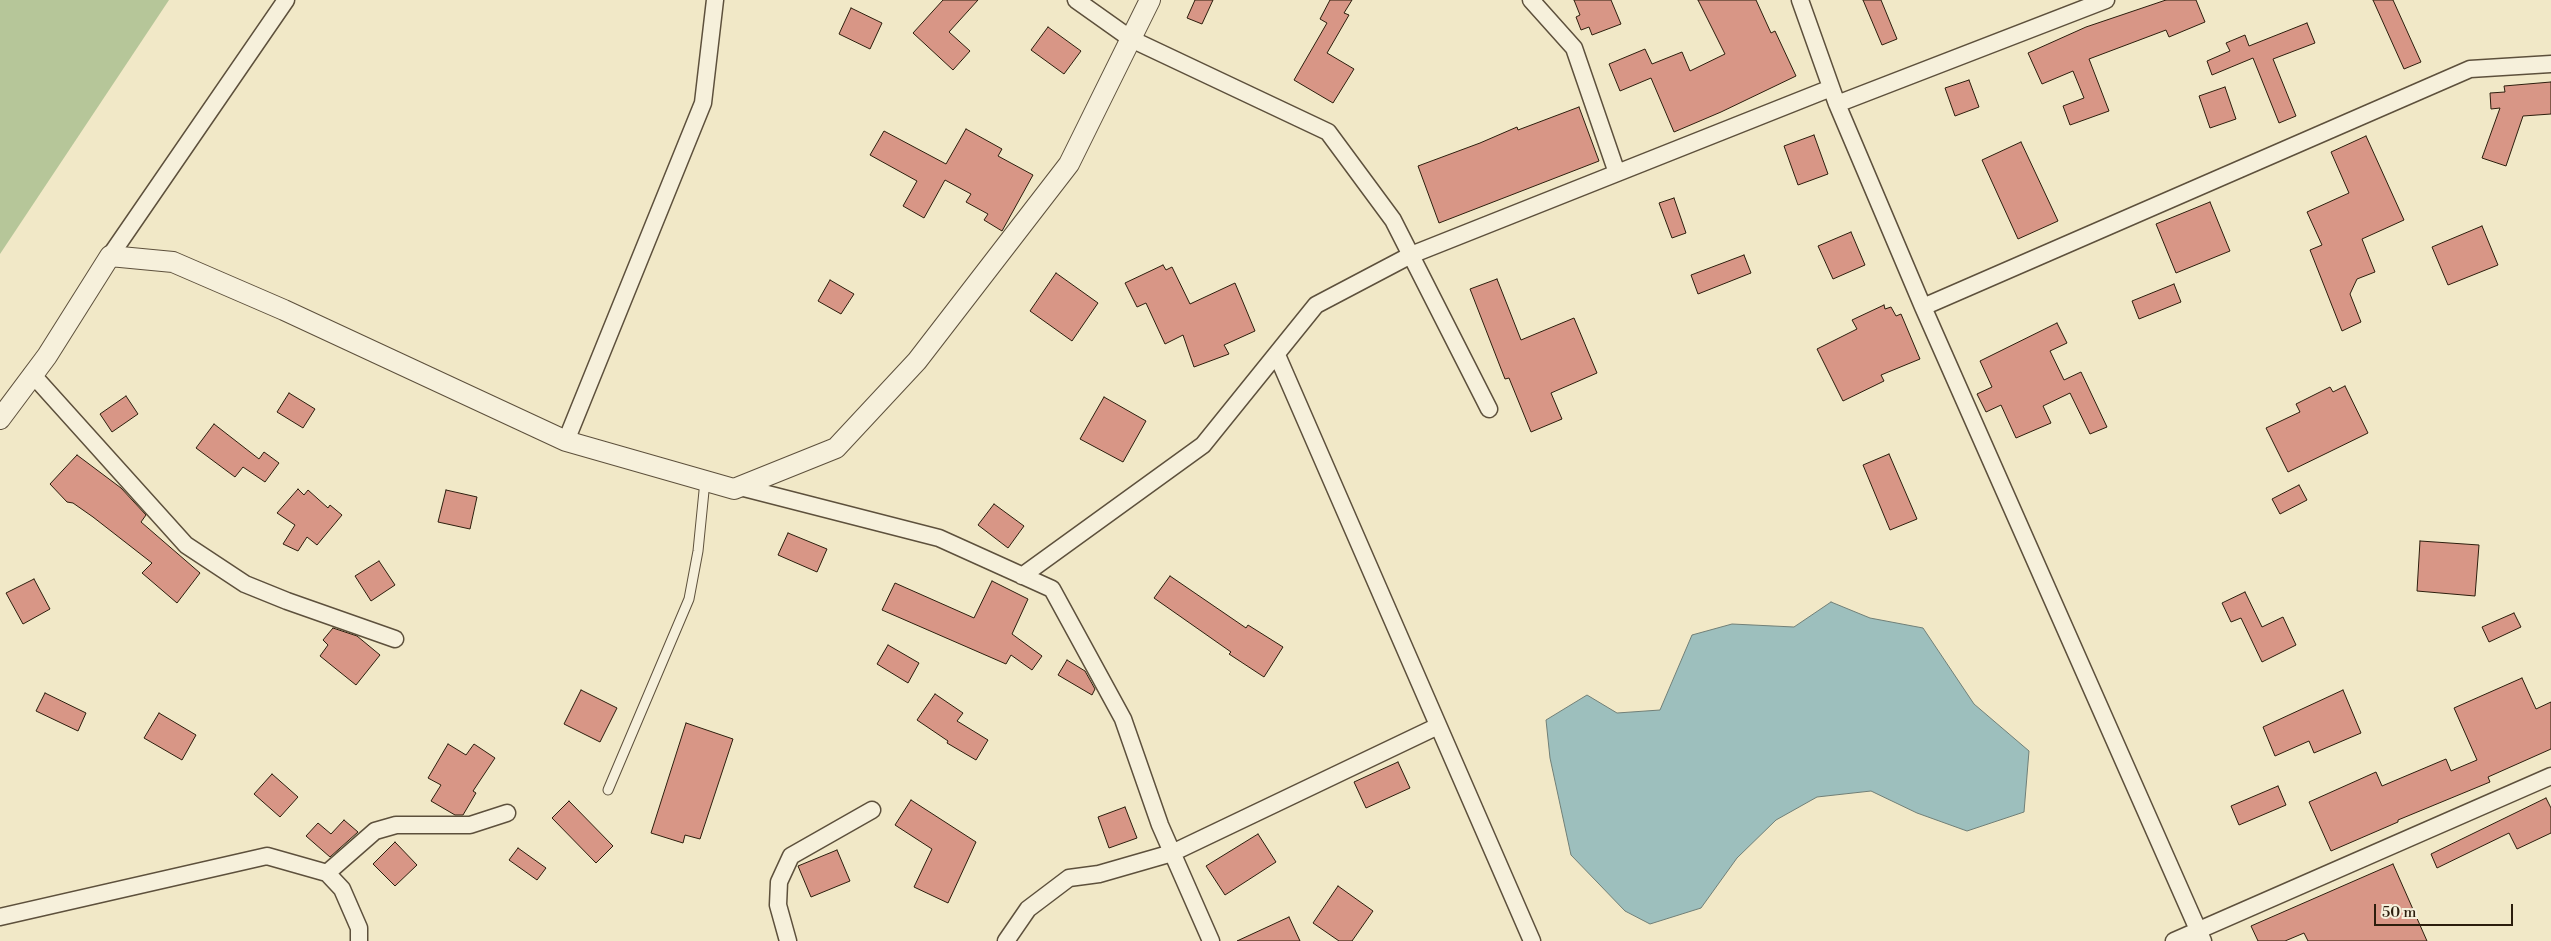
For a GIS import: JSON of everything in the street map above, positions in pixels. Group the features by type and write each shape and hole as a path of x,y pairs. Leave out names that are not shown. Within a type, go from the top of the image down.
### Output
{"street":[{"path":"0,419 47,356 110,256 286,0"},
{"path":"566,441 703,103 715,0"},
{"path":"1076,0 1131,38 1328,132 1393,220 1489,409"},
{"path":"110,256 173,262 284,310 566,441 734,489 836,448 917,361 1069,164 1150,0"},
{"path":"1531,0 1574,48 1618,173"},
{"path":"1800,0 1837,104 1922,307 2201,936"},
{"path":"1837,104 2095,2"},
{"path":"1922,307 2470,69 2551,64"},
{"path":"1022,576 1202,445 1316,305 1411,255 1831,88"},
{"path":"1277,355 1532,941"},
{"path":"32,374 186,545 245,584 287,602 395,639"},
{"path":"740,487 939,538 1052,589 1123,720 1172,853 1211,941"},
{"path":"1006,941 1028,909 1069,878 1099,874 1172,853 1438,726"},
{"path":"2174,941 2201,936 2551,776"},
{"path":"788,941 778,904 779,882 792,856 872,810"},
{"path":"327,873 375,831 396,825 470,825 507,813"},
{"path":"0,917 267,856 327,873 342,888 358,928 359,941"}],"lane":[{"path":"608,790 689,599 698,551 706,481"}],"green space":[{"path":"0,0 169,0 0,254"}],"water":[{"path":"1831,602 1870,618 1923,628 1974,704 2029,751 2024,812 1967,831 1917,813 1871,791 1817,797 1776,820 1737,858 1701,908 1650,924 1625,911 1571,855 1550,758 1546,720 1587,695 1617,713 1660,710 1692,635 1732,624 1794,627"}],"building":[{"path":"943,0 978,0 949,32 970,51 953,70 913,33"},
{"path":"1195,0 1213,0 1202,24 1187,18"},
{"path":"1330,0 1352,0 1344,13 1349,15 1327,53 1354,69 1333,103 1294,80 1327,23 1320,19"},
{"path":"1574,0 1611,0 1621,24 1592,35 1589,27 1581,30 1576,17 1580,15"},
{"path":"1698,0 1756,0 1771,33 1775,31 1796,76 1674,132 1651,78 1620,91 1609,64 1645,49 1652,64 1682,52 1690,71 1725,54"},
{"path":"1863,0 1881,0 1897,39 1882,45"},
{"path":"2166,0 2196,0 2205,22 2169,37 2166,30 2089,59 2109,111 2070,125 2063,106 2084,98 2073,71 2042,84 2028,53 2086,27"},
{"path":"2373,0 2393,0 2421,62 2404,69"},
{"path":"851,8 882,23 870,49 839,34"},
{"path":"2307,23 2315,43 2273,59 2296,116 2279,123 2253,58 2212,75 2207,61 2230,51 2226,43 2245,35 2249,46"},
{"path":"1048,27 1081,51 1064,74 1031,50"},
{"path":"1969,80 1979,107 1955,116 1945,88"},
{"path":"2551,82 2551,114 2523,116 2506,166 2482,158 2500,108 2491,109 2490,93 2505,92 2504,86"},
{"path":"2225,87 2236,119 2210,128 2199,96"},
{"path":"1579,107 1599,161 1439,223 1418,166 1517,127 1518,130"},
{"path":"966,129 1002,149 998,156 1033,175 1002,231 984,220 988,214 966,202 971,194 945,180 924,218 903,206 917,181 870,155 884,131 946,164"},
{"path":"1814,135 1828,174 1798,185 1784,146"},
{"path":"2366,136 2404,220 2362,239 2375,272 2357,279 2350,294 2361,322 2342,331 2310,250 2322,245 2307,212 2349,193 2331,152"},
{"path":"2021,142 2058,221 2018,239 1982,160"},
{"path":"1674,198 1686,233 1672,238 1659,203"},
{"path":"2210,202 2230,251 2176,273 2156,224"},
{"path":"2482,226 2498,265 2448,285 2432,247"},
{"path":"1851,232 1865,265 1833,279 1818,246"},
{"path":"1744,255 1751,273 1698,294 1691,275"},
{"path":"1163,265 1166,270 1172,267 1190,304 1235,283 1255,331 1224,345 1229,354 1194,367 1183,335 1165,344 1146,303 1137,307 1125,283"},
{"path":"1056,273 1098,303 1072,341 1030,311"},
{"path":"1497,279 1521,340 1574,318 1597,373 1551,393 1562,419 1531,432 1509,378 1505,379 1470,289"},
{"path":"830,280 854,294 841,314 818,301"},
{"path":"2174,284 2181,302 2139,319 2132,301"},
{"path":"1884,305 1885,309 1891,307 1896,316 1901,314 1920,359 1881,375 1884,381 1843,401 1817,349 1857,329 1852,320"},
{"path":"2057,323 2067,343 2050,351 2064,380 2081,372 2107,427 2090,434 2070,393 2043,406 2051,423 2016,438 2001,405 1986,412 1977,394 1992,387 1980,361"},
{"path":"2345,386 2368,433 2288,472 2266,428 2300,412 2296,404 2330,387 2333,392"},
{"path":"289,393 315,409 303,428 277,412"},
{"path":"126,396 138,414 112,432 100,414"},
{"path":"1104,397 1146,421 1123,462 1080,439"},
{"path":"214,424 259,459 264,452 279,463 265,482 243,467 235,477 196,448"},
{"path":"1889,454 1917,519 1890,530 1863,465"},
{"path":"77,455 121,488 146,515 141,522 200,573 177,603 142,573 152,563 93,517 73,503 67,502 50,484"},
{"path":"2299,485 2307,500 2280,514 2272,499"},
{"path":"298,489 304,495 308,490 328,508 330,505 342,515 317,545 307,537 298,551 283,544 295,525 277,513"},
{"path":"446,490 477,497 470,529 438,522"},
{"path":"994,504 1024,526 1008,548 978,525"},
{"path":"788,533 827,549 817,572 778,555"},
{"path":"2420,541 2479,545 2475,596 2417,591"},
{"path":"379,561 395,585 371,601 355,576"},
{"path":"1170,576 1246,628 1248,625 1283,647 1264,677 1229,654 1231,652 1154,598"},
{"path":"34,579 50,609 23,624 6,593"},
{"path":"992,581 1028,599 1012,634 1042,656 1032,670 1011,655 1006,664 882,610 895,583 974,618"},
{"path":"2245,592 2262,627 2283,617 2296,645 2262,662 2241,618 2231,622 2222,603"},
{"path":"2514,613 2521,627 2489,642 2482,627"},
{"path":"333,628 357,636 380,655 356,685 320,656 328,645 323,640"},
{"path":"888,645 919,663 908,683 877,664"},
{"path":"1067,660 1085,671 1095,689 1092,695 1058,675"},
{"path":"2522,678 2536,709 2551,702 2551,749 2488,777 2490,782 2398,820 2398,822 2331,851 2309,802 2376,772 2382,786 2446,759 2451,771 2477,760 2454,708"},
{"path":"581,690 617,708 600,742 564,724"},
{"path":"2343,690 2361,733 2314,753 2309,741 2275,756 2263,727"},
{"path":"45,693 86,713 78,731 36,711"},
{"path":"935,694 963,713 957,721 988,740 976,760 947,743 948,741 917,720"},
{"path":"159,713 196,735 182,760 144,738"},
{"path":"686,723 733,739 700,839 685,835 683,843 651,833"},
{"path":"448,744 466,755 474,744 495,758 473,791 476,793 463,815 455,815 431,801 441,785 428,778"},
{"path":"1398,762 1410,788 1366,808 1354,782"},
{"path":"272,774 298,797 280,817 254,794"},
{"path":"2278,786 2286,805 2239,825 2231,806"},
{"path":"2546,798 2551,808 2551,833 2517,849 2509,833 2437,868 2431,854"},
{"path":"911,800 976,842 948,903 914,887 932,849 895,825"},
{"path":"569,801 613,846 596,863 552,818"},
{"path":"1125,807 1137,838 1109,848 1098,817"},
{"path":"344,820 358,832 330,857 306,836 318,823 331,834"},
{"path":"1258,834 1276,862 1225,895 1206,866"},
{"path":"395,842 417,865 395,886 373,864"},
{"path":"518,848 546,868 537,880 509,860"},
{"path":"837,850 850,881 811,897 798,866"},
{"path":"2393,864 2427,941 2308,941 2304,933 2285,941 2258,941 2251,926"},
{"path":"1338,886 1373,911 1352,941 1339,941 1313,923"},
{"path":"1289,917 1300,941 1237,941"}]}
